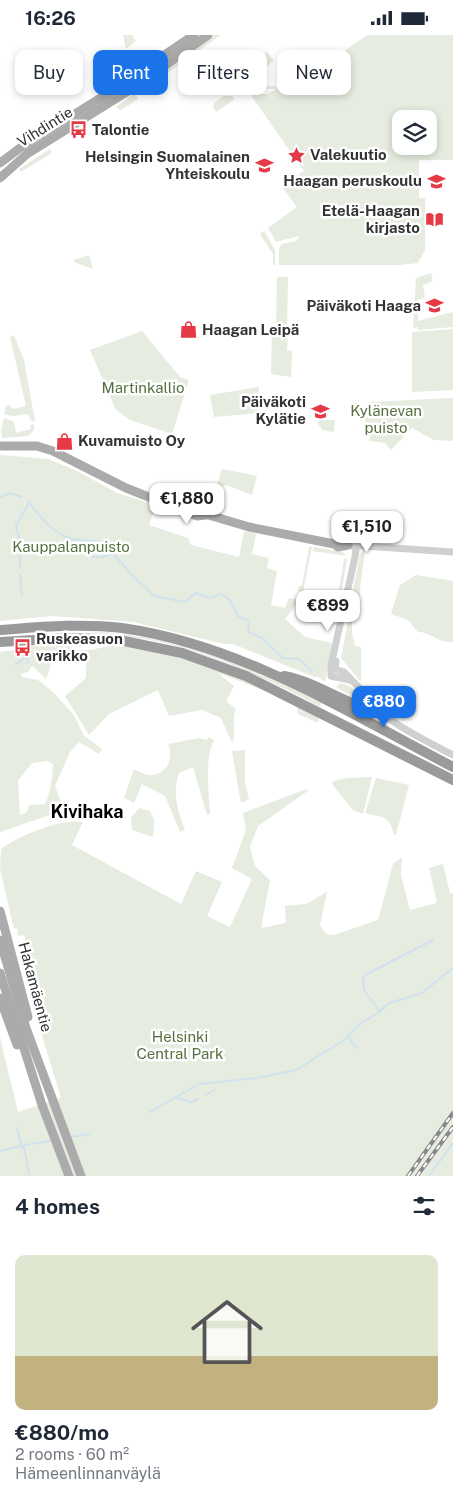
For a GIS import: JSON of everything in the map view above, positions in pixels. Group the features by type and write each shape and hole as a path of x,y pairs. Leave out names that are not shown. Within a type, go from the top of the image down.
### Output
{"highway":[{"path":"0,630 50,626 119,628 183,641 232,657 271,673 453,767"},
{"path":"0,642 67,638 99,639 138,643 182,653 246,675 453,780"},
{"path":"271,673 302,679 364,709 383,711"}],"main road":[{"name":"Vihdintie","path":"0,163 20,148 107,94 194,35"},
{"name":"Vihdintie","path":"0,178 27,154 133,88 208,35"},
{"path":"0,446 37,447 53,451 126,489 180,508 185,507 206,515 259,529 334,544 339,547 350,545"},
{"name":"Hakamäentie","path":"0,911 39,1053 42,1071"},
{"name":"Hakamäentie","path":"0,940 26,1028 81,1176"},
{"name":"Hakamäentie","path":"0,973 42,1105 69,1176"},
{"name":"Hakamäentie","path":"0,998 34,1093 42,1105"}],"street":[{"path":"453,552 350,545 353,562 335,654 332,659 333,672 350,680 363,693 366,699 400,724 453,755"}],"green space":[{"path":"123,35 132,35 136,41 126,49"},
{"path":"214,35 221,35 200,50 194,50"},
{"path":"367,35 453,35 453,160 419,160 419,198 425,198 425,250 418,263 399,265 279,265 279,248 282,244 296,241 299,236 276,242 268,228 297,207 282,187 304,171 251,95 267,95 276,89 267,89 267,86 276,86 277,95 351,95 351,50 345,50"},
{"path":"267,52 274,61 267,66"},
{"path":"178,61 178,65 168,72 168,69"},
{"path":"132,95 136,95 138,99 123,109 120,110 116,107"},
{"path":"224,96 232,96 235,99 216,112 213,107 214,103"},
{"path":"50,149 52,153 21,172 19,169"},
{"path":"264,231 275,250 275,265 273,265 273,254 260,234"},
{"path":"89,255 93,269 74,262 74,260"},
{"path":"431,273 433,281 423,285 425,298 417,300 418,321 453,312 453,327 418,330 418,327 413,328 416,278"},
{"path":"277,277 288,277 287,326 276,326"},
{"path":"453,329 453,390 412,392 412,332"},
{"name":"Martinkallio","path":"142,331 180,377 189,380 172,434 130,420 116,410 90,350"},
{"path":"272,332 288,333 287,350 292,351 291,377 271,374"},
{"path":"14,335 24,360 35,421 31,421 28,414 13,416 4,414 6,406 9,405 13,409 26,406 10,337"},
{"path":"259,387 258,413 214,417 210,395"},
{"name":"Kylänevan puisto","path":"453,398 453,441 434,440 412,428 391,450 385,443 370,441 369,429 365,428 365,409 368,402"},
{"path":"4,418 14,422 16,433 31,429 30,425 34,424 34,430 28,436 2,438 1,431"},
{"path":"320,420 335,420 334,432 322,430 318,423"},
{"name":"Kauppalanpuisto","path":"0,455 48,459 77,471 117,493 156,505 149,525 188,538 191,545 239,557 244,531 256,534 252,554 269,558 267,568 277,571 271,605 285,608 289,598 300,600 285,619 305,637 332,643 325,682 319,677 314,677 233,644 224,644 134,622 52,616 0,621"},
{"path":"222,469 257,476 252,495 227,485 219,487 217,484"},
{"path":"309,547 312,547 303,592 298,591 298,587 302,585"},
{"path":"314,547 342,552 347,556 313,551"},
{"path":"365,550 359,597 352,595 360,554"},
{"path":"347,558 341,596 335,597 335,594 338,595 344,559"},
{"path":"416,575 453,581 453,642 442,641 423,632 418,632 408,620 391,614 400,585"},
{"path":"352,602 352,633 355,646 361,647 361,682 341,658"},
{"path":"104,632 161,641 216,657 295,690 321,703 320,707 254,674 185,649 138,638 73,634"},
{"path":"77,641 158,650 235,674 319,715 318,723 298,714 297,707 273,694 218,673 234,686 226,701 236,709 232,743 221,718 202,710 169,716 158,690 109,714 89,735 65,696 86,678 86,653 55,652 46,679 32,666 28,672 21,674 22,677 38,680 53,692 74,715 84,736 102,749 99,754 79,742 70,752 55,786 64,810 0,832 0,652 30,648 30,646","holes":["72,645 108,646 91,650 72,650","47,761 53,764 51,785 45,804 29,805 27,812 20,815 18,781 32,763"]},
{"path":"341,683 351,687 363,700 362,702 336,687"},
{"path":"208,737 214,740 208,766 210,814 207,815 193,767 179,773 176,787 178,809 185,830 180,832 165,796 142,784 134,803 124,798 134,769 149,775 155,775 168,765 170,749 168,744 199,738 207,740"},
{"path":"245,750 245,782 249,799 241,803 232,751"},
{"path":"372,777 363,814 353,810 332,784 333,781 348,778"},
{"path":"376,778 409,785 396,835 394,835 390,824 385,818 365,813"},
{"name":"Helsinki Central Park","path":"304,790 309,790 258,826 250,847 255,866 270,880 261,928 286,923 285,906 306,904 327,892 320,925 326,934 334,935 378,920 393,864 402,857 401,875 410,910 437,903 429,868 443,864 450,893 453,893 453,1176 0,1176 0,1038 18,1112 61,1098 36,1016 25,935 18,936 17,928 14,929 0,869 1,849 18,839 52,825 74,821 83,822 72,845 181,904 196,871 222,882 207,916 230,927 252,879 232,868 246,830 243,813"},
{"path":"139,808 150,811 154,820 153,837 132,830 131,818"}],"waterway":[{"path":"0,497 11,493 22,497"},
{"path":"28,501 53,529 65,537 104,543 133,576 154,596 185,602 196,593 211,598 220,594 229,599 239,617 248,620 249,632 262,638 283,658 299,659 312,671"},
{"path":"20,568 20,543 16,526 29,503"},
{"path":"89,541 93,557 103,557 112,553"},
{"path":"20,574 22,596"},
{"path":"26,650 28,663"},
{"path":"16,664 26,657"},
{"path":"380,1012 364,990 363,978 367,974 433,940"},
{"path":"150,1112 199,1084 257,1078 296,1070 344,1040 360,1024 378,1013 389,1003 422,993 453,968"},
{"path":"348,1037 357,1048"},
{"path":"205,1095 214,1090"},
{"path":"177,1098 191,1102 198,1099"},
{"path":"0,1151 21,1146 17,1128"},
{"path":"69,1137 89,1134"},
{"path":"29,1174 24,1147 21,1146 53,1140"},
{"path":"429,1176 453,1143"}],"railway":[{"path":"408,1176 453,1113"},
{"path":"417,1176 453,1127"}],"place":[{"name":"Talontie","path":"78,130"},
{"name":"Valekuutio","path":"296,155"},
{"name":"Helsingin Suomalainen Yhteiskoulu","path":"264,166"},
{"name":"Haagan peruskoulu","path":"436,181"},
{"name":"Etelä-Haagan kirjasto","path":"434,220"},
{"name":"Päiväkoti Haaga","path":"435,306"},
{"name":"Haagan Leipä","path":"188,330"},
{"name":"Päiväkoti Kylätie","path":"320,411"},
{"name":"Kuvamuisto Oy","path":"64,441"},
{"name":"Ruskeasuon varikko","path":"22,648"}],"district":[{"name":"Kivihaka","path":"87,812"}]}
